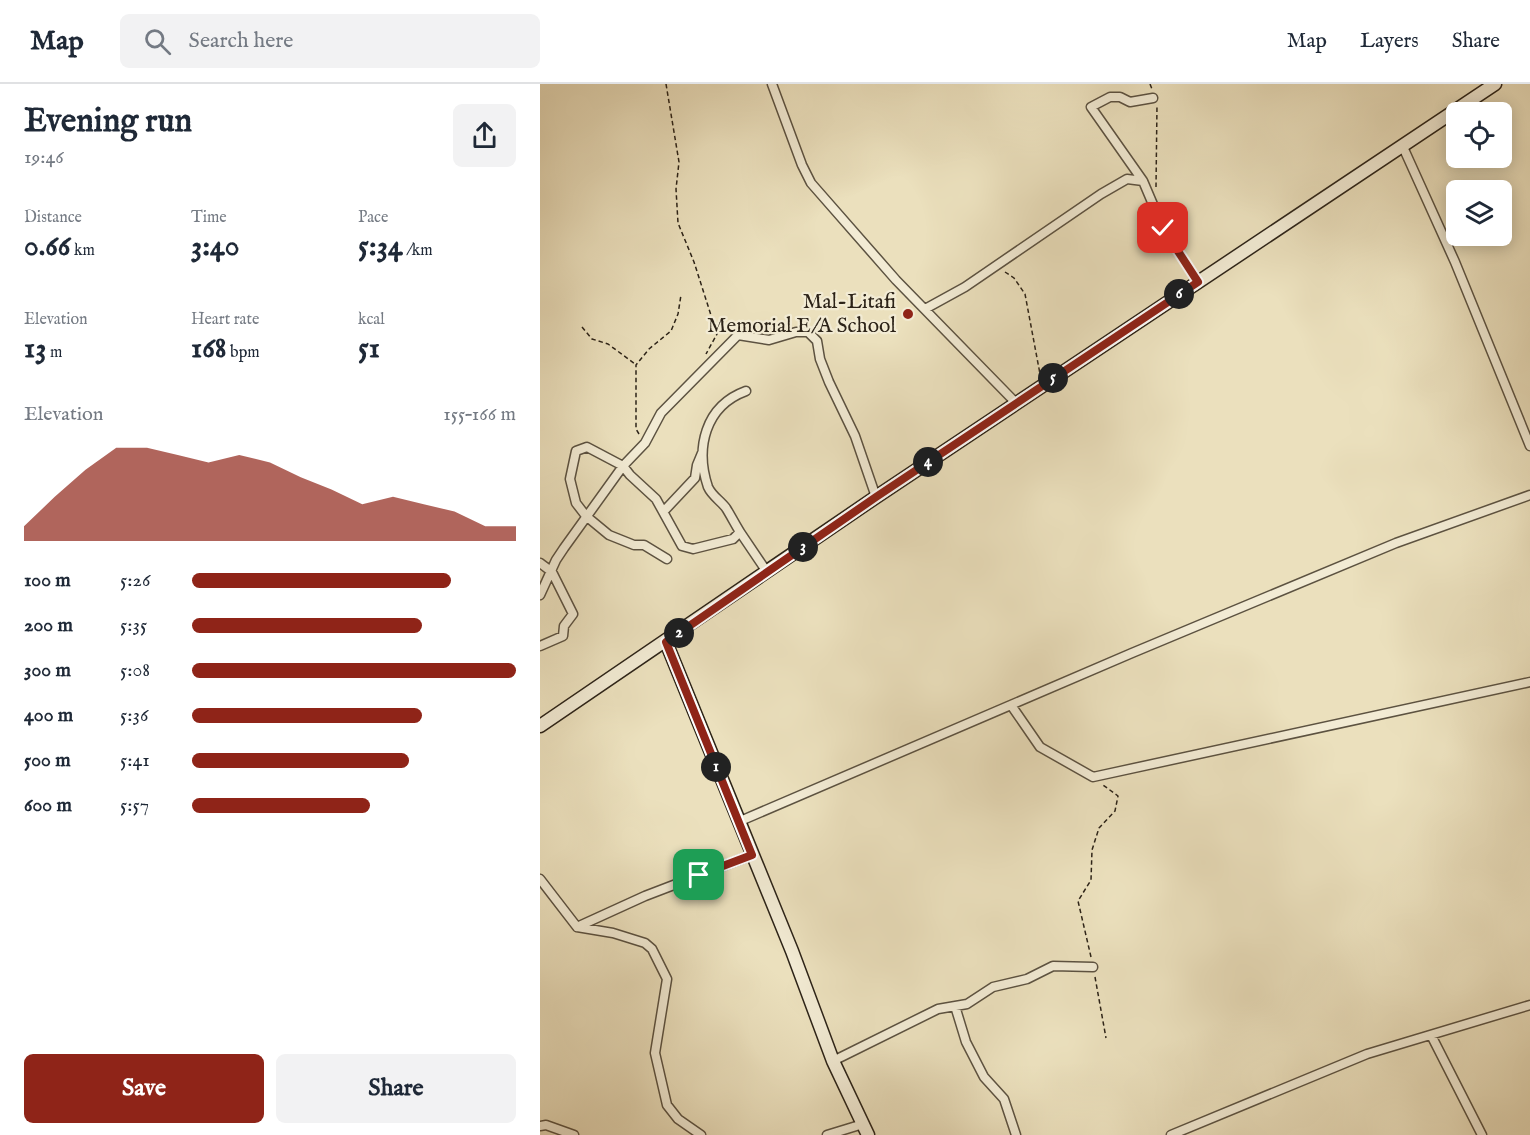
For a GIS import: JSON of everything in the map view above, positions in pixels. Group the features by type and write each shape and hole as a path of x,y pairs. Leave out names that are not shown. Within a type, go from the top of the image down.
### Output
{"main road":[{"path":"540,726 876,497 1495,84"},
{"path":"666,642 792,951 833,1060 866,1129"}],"street":[{"path":"772,84 811,183 896,279 1016,403"},
{"path":"1154,96 1130,102 1120,97 1110,97 1091,107 1143,181 1163,228 1198,282"},
{"path":"1403,147 1455,262 1530,446"},
{"path":"925,309 996,267 1109,189 1127,179 1143,181"},
{"path":"540,595 556,560 623,466 645,442 661,413 738,335 769,340 796,332 808,332 817,341 826,374 855,436 876,497"},
{"path":"746,391 733,395 714,414 702,442 702,452 708,486 725,507 767,572"},
{"path":"667,559 644,545 634,545 609,535 586,516 576,503 570,479 576,451 587,447 623,466 656,499 682,546 693,549 733,539 740,532"},
{"path":"664,511 695,478 702,452"},
{"path":"738,822 1396,543 1530,495"},
{"path":"540,562 556,560"},
{"path":"540,562 552,572 573,614 564,626 563,636 540,646"},
{"path":"1011,705 1040,747 1093,777 1530,682"},
{"path":"577,927 645,896 752,855"},
{"path":"540,879 577,927 614,933 645,943 652,949 667,979 655,1053 667,1105 678,1119 701,1135"},
{"path":"833,1060 938,1009 967,1004 993,987 1027,979 1053,966 1093,966"},
{"path":"1172,1135 1367,1054 1530,1005"},
{"path":"955,1006 966,1042 984,1077 1004,1099 1016,1135"},
{"path":"1431,1035 1482,1135"},
{"path":"540,1126 546,1125 574,1135"},
{"path":"826,1135 866,1129"}],"path":[{"path":"666,84 679,162 676,189 678,223 694,262 717,334 703,359"},
{"path":"1150,84 1154,96 1156,189"},
{"path":"996,267 1014,278 1025,294 1043,385"},
{"path":"645,442 636,429 636,364 649,349 671,331 678,314 681,295"},
{"path":"582,327 592,339 608,344 636,364"},
{"path":"1093,777 1118,796 1115,811 1099,828 1092,850 1091,880 1078,901 1102,1008 1106,1038"}],"place":[{"name":"Mal-Litafi Memorial E/A School","path":"908,314"}],"route":[{"path":"699,875 752,855 666,642 876,497 1198,282 1163,228"}]}
